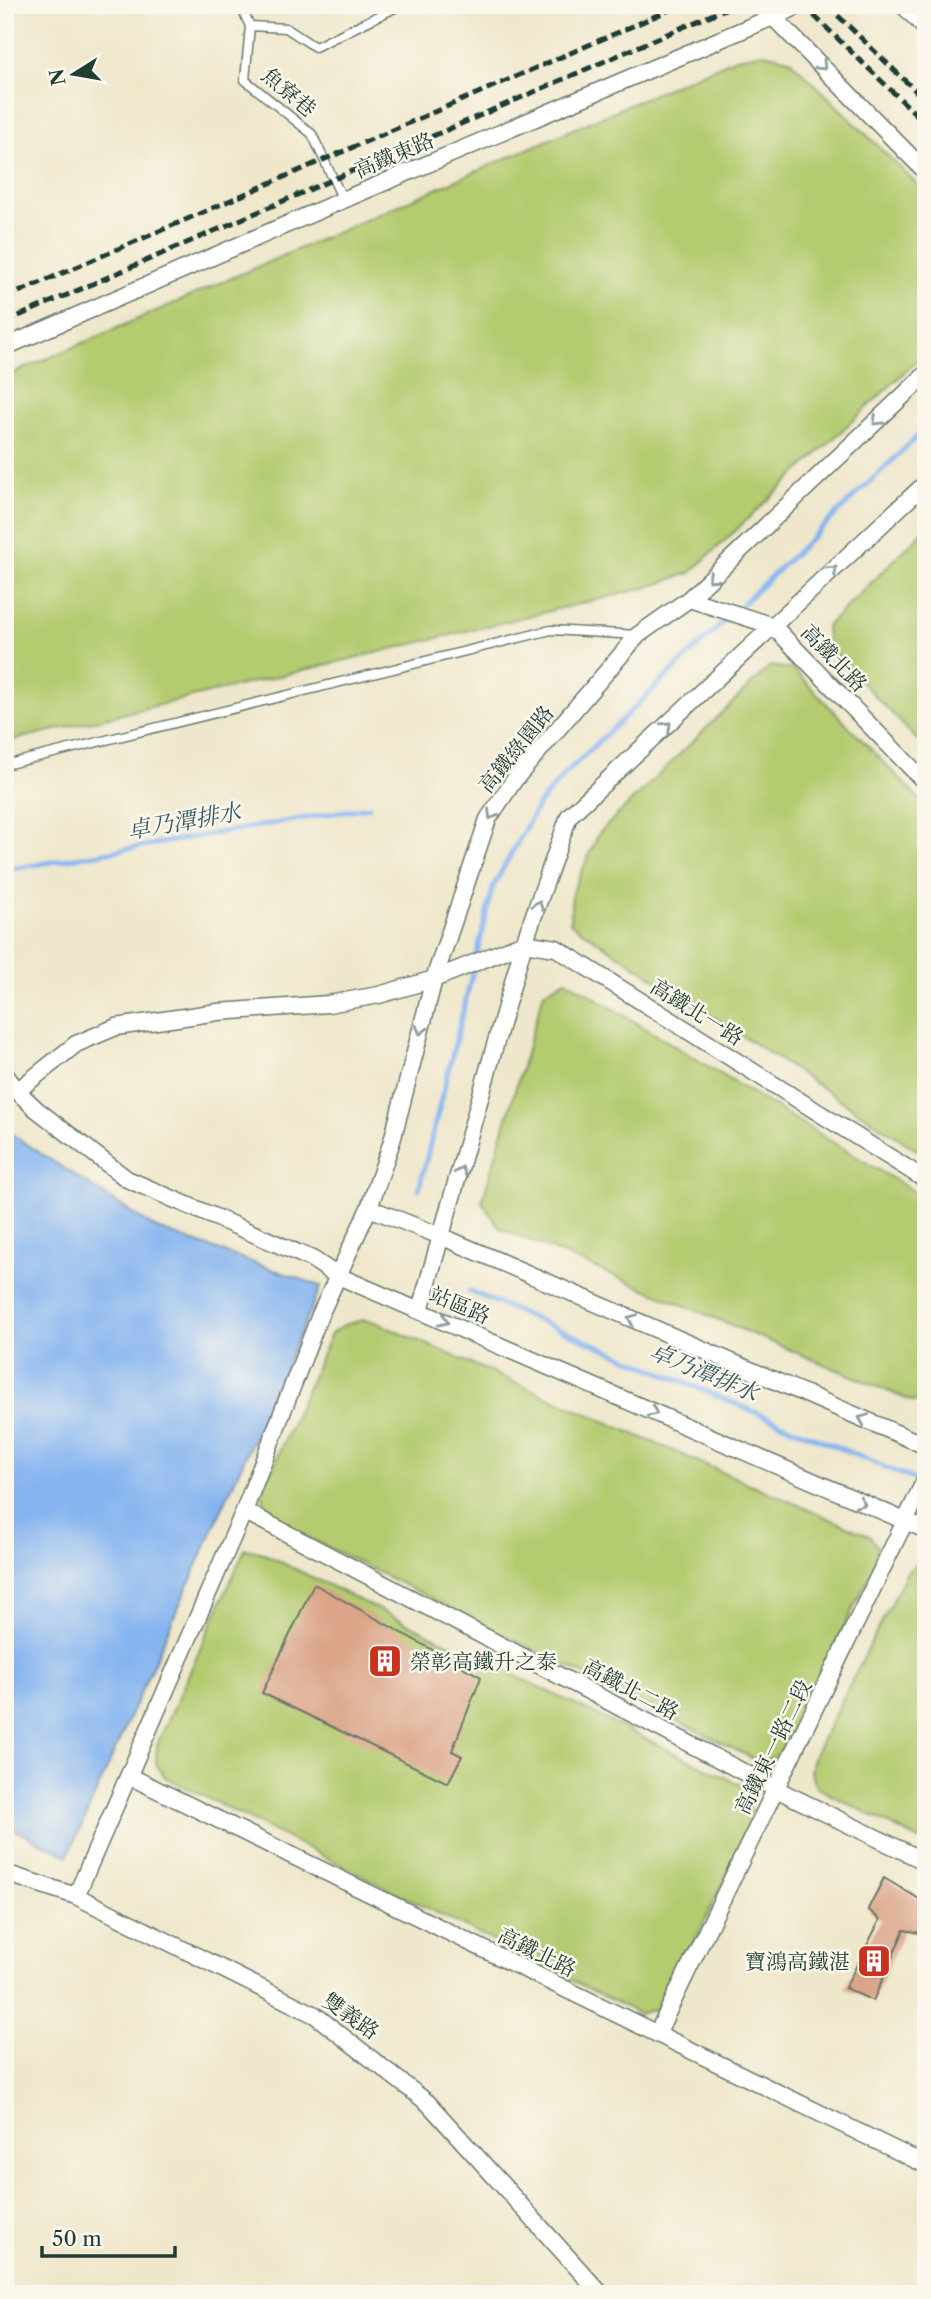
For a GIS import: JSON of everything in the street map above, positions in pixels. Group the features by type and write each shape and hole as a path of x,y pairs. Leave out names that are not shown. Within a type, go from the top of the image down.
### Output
{"street":[{"name":"高鐵東路","path":"5,348 343,200 801,5"},
{"path":"903,5 926,29"},
{"path":"774,18 926,172"},
{"name":"高鐵綠園路","path":"76,1896 244,1511 336,1275 369,1208 392,1141 434,979 488,819 515,779 638,635 690,599 926,374"},
{"path":"420,1310 443,1237 524,943 569,817 926,482"},
{"name":"高鐵北路","path":"690,599 774,626 926,783"},
{"path":"17,1091 76,1045 116,1027 218,1012 328,1004 379,995 434,979 524,943"},
{"name":"高鐵北一路","path":"524,943 556,948 926,1181"},
{"name":"站區路","path":"5,1074 17,1091 127,1179 312,1259 336,1275 926,1531"},
{"path":"369,1208 443,1237 926,1446"},
{"name":"高鐵東一路二段","path":"657,2034 926,1478"},
{"name":"高鐵北二路","path":"244,1511 776,1789 926,1862"},
{"name":"高鐵北路","path":"129,1776 926,2165"},
{"name":"雙義路","path":"5,1873 76,1896 315,2015 365,2051 428,2104 601,2294"}],"lane":[{"path":"240,5 250,26 286,28 315,47 401,5"},
{"name":"魚寮巷","path":"250,26 245,80 312,134 343,200"},
{"path":"5,765 551,630 638,635"}],"green space":[{"path":"764,53 789,59 926,193 926,352 690,573 645,588 5,742 5,377 736,58"},
{"path":"926,529 926,749 828,647 826,627"},
{"path":"770,666 794,670 926,806 926,1156 570,923 572,893 599,833"},
{"path":"566,980 926,1199 926,1393 914,1402 500,1228 482,1202 544,992"},
{"path":"363,1320 375,1322 870,1536 877,1546 875,1565 782,1751 771,1759 754,1759 275,1521 265,1506 262,1491 331,1334 344,1325"},
{"path":"245,1549 260,1552 743,1786 754,1818 664,2006 639,2014 165,1777 156,1764 157,1745"},
{"path":"917,1563 926,1563 926,1843 816,1787 810,1772 813,1757 907,1572"}],"water":[{"path":"5,1130 157,1229 321,1286 68,1856 5,1825"}],"building":[{"path":"314,1584 481,1677 452,1751 462,1756 448,1783 262,1693"},
{"name":"寶鴻高鐵湛","path":"884,1878 926,1903 926,1934 904,1930 873,2001 845,1988 880,1920 868,1909"}],"waterway":[{"path":"476,958 493,887 538,805 564,775 926,428"},
{"name":"卓乃潭排水","path":"5,870 369,807"},
{"path":"419,1189 474,967"},
{"name":"卓乃潭排水","path":"469,1291 920,1482"}],"railway":[{"path":"5,298 681,5"},
{"path":"5,322 734,5"},
{"path":"803,5 926,124"},
{"path":"827,5 926,101"}],"place":[{"name":"榮彰高鐵升之泰","path":"385,1661"},
{"name":"寶鴻高鐵湛","path":"874,1961"}]}
